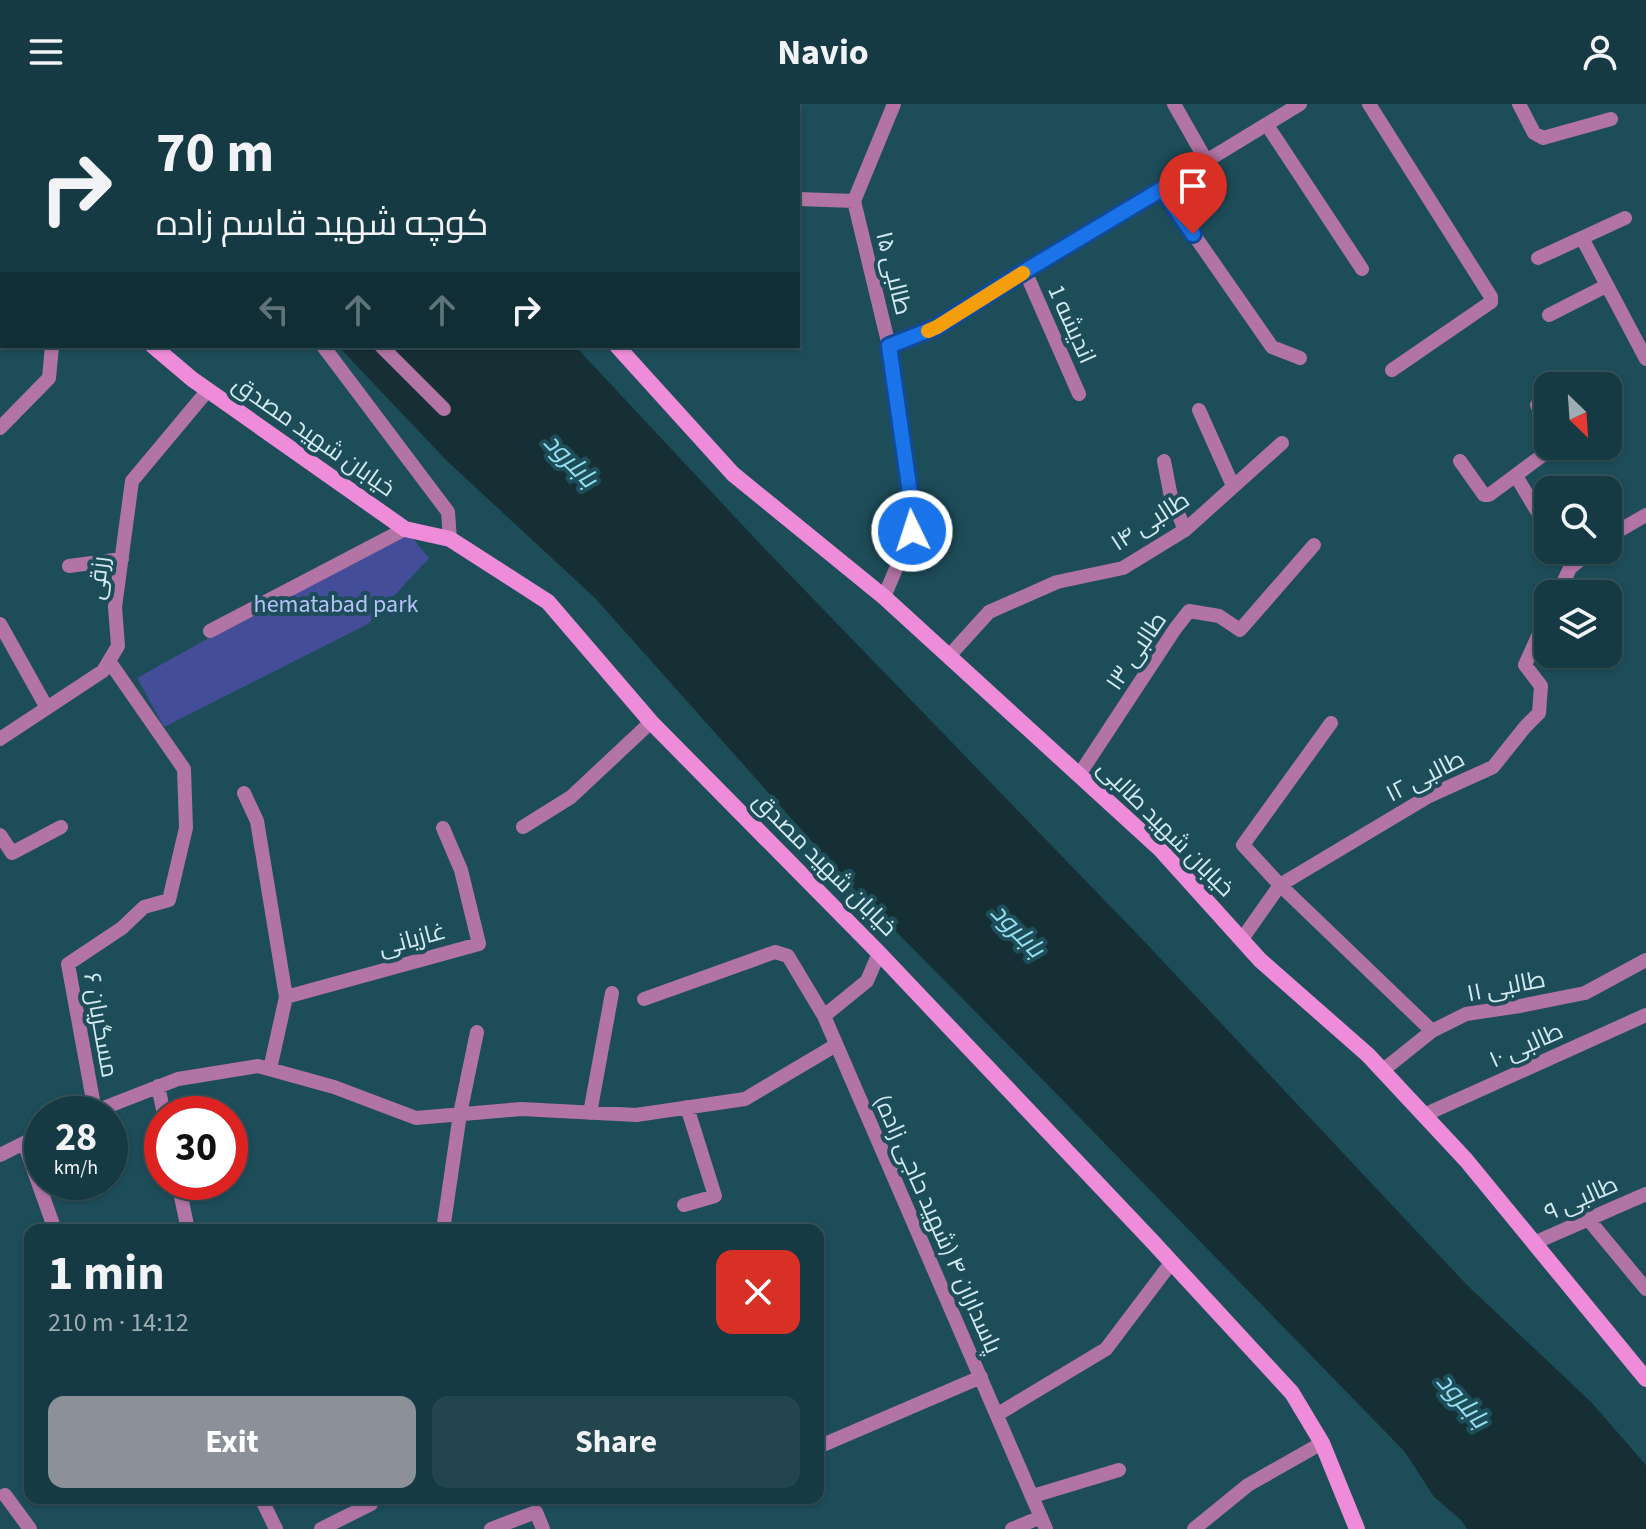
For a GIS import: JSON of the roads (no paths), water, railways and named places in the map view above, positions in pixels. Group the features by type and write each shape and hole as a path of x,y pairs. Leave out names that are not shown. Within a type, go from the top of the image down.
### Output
{"street":[{"path":"800,199 854,201 894,104"},
{"path":"1174,104 1207,162"},
{"path":"889,346 937,327 1300,104"},
{"path":"1369,104 1491,297 1491,302 1392,370"},
{"path":"1519,104 1534,133 1543,138 1611,119"},
{"path":"1267,125 1362,269"},
{"path":"1162,189 1272,347 1300,358"},
{"name":"طالبی ۱۵","path":"854,201 889,346 910,493 912,531 884,597"},
{"path":"1538,258 1625,218"},
{"path":"1582,238 1646,359"},
{"name":"اندیشه 1","path":"1025,271 1079,394"},
{"path":"1549,315 1606,286"},
{"path":"0,428 49,378 52,348"},
{"name":"خیابان شهید مصدق","path":"156,348 208,390 405,529 450,539 548,602 651,722 879,953 1292,1393 1322,1443 1357,1529"},
{"path":"325,348 448,512 450,539"},
{"path":"383,348 444,409"},
{"name":"خیابان شهید طالبی","path":"619,348 733,474 884,597 1159,848 1260,960 1368,1055 1466,1160 1646,1379"},
{"name":"رزقی","path":"109,661 118,646 115,607 132,481 208,390"},
{"path":"1199,410 1233,486"},
{"name":"طالبی ۱۴","path":"949,656 989,612 1057,582 1123,568 1185,530 1282,443"},
{"path":"1460,461 1484,495 1493,493 1537,460"},
{"path":"1164,461 1171,497 1185,530"},
{"path":"1516,476 1534,506"},
{"path":"1622,529 1646,515"},
{"path":"210,631 405,529"},
{"name":"طالبی ۱۳","path":"1079,775 1189,611 1219,616 1240,630 1314,545"},
{"path":"69,566 122,559"},
{"path":"0,624 47,708"},
{"name":"طالبی ۱۲","path":"1242,939 1280,885 1429,796 1493,767 1539,713 1541,686 1525,665 1534,645"},
{"path":"0,739 103,671 109,661"},
{"name":"مسگریان ۶","path":"88,1096 68,964 122,928 144,907 169,900 186,828 184,769 109,661"},
{"path":"523,827 571,797 651,722"},
{"path":"1331,723 1243,845 1280,885 1432,1031"},
{"path":"244,793 257,821 286,997 270,1069"},
{"path":"0,835 12,853 61,827"},
{"name":"غازیانی","path":"286,997 479,944 461,870 443,828"},
{"name":"پاسداران ۴ (شهید حاجی زاده)","path":"644,999 775,952 788,956 824,1016 1044,1523"},
{"path":"824,1016 867,981 879,953"},
{"name":"طالبی ۱۱","path":"1382,1071 1432,1031 1466,1014 1585,993 1646,960"},
{"path":"590,1113 612,993"},
{"name":"طالبی ۱۰","path":"1424,1115 1646,1015"},
{"path":"444,1224 460,1114 477,1032"},
{"path":"128,1098 178,1079 258,1066 334,1087 416,1118 521,1109 636,1115 745,1099 836,1045"},
{"path":"158,1086 160,1096"},
{"path":"684,1205 715,1196 687,1107"},
{"path":"0,1155 24,1143"},
{"name":"طالبی ۹","path":"1534,1243 1646,1194"},
{"path":"44,1200 53,1224"},
{"path":"182,1200 187,1224"},
{"path":"1588,1219 1646,1289"},
{"path":"998,1414 1106,1349 1171,1263"},
{"path":"824,1444 981,1377"},
{"path":"1194,1529 1248,1485 1322,1443"},
{"path":"1033,1496 1119,1470"},
{"path":"5,1495 30,1529"},
{"path":"264,1504 276,1529"},
{"path":"321,1529 371,1504"},
{"path":"491,1529 536,1512 543,1529"},
{"path":"1012,1529 1044,1523"}],"water":[{"name":"بابلرود","path":"340,348 577,348 763,547 1142,939 1468,1286 1591,1402 1646,1465 1646,1529 1467,1529 1434,1497 1405,1452 857,892 595,598 447,461"}],"park label":[{"name":"hematabad park","path":"336,604"}]}
